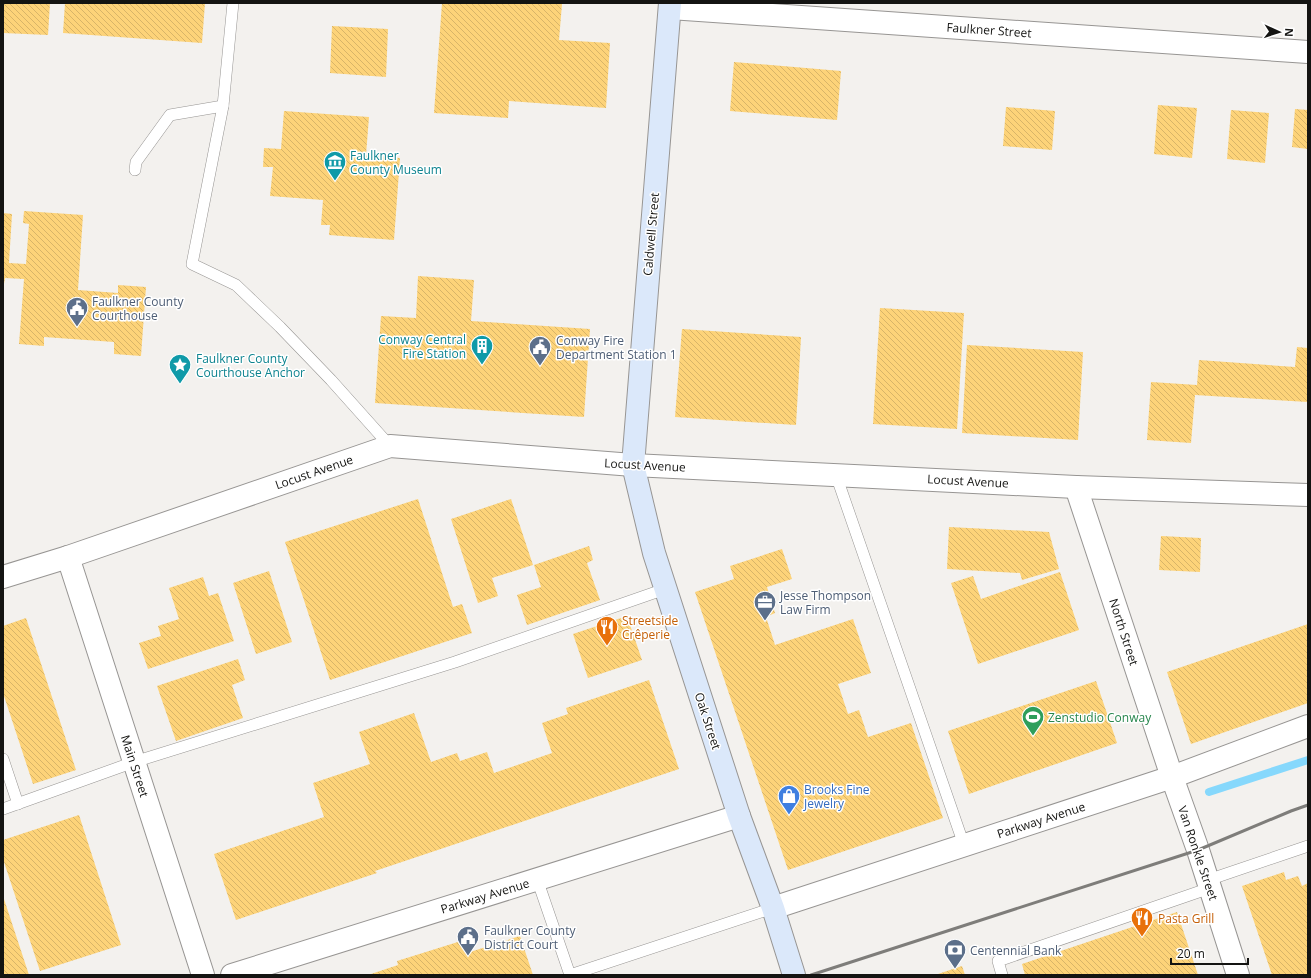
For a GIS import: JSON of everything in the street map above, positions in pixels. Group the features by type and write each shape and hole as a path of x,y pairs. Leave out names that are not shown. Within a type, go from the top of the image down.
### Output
{"main road":[{"name":"Caldwell Street","path":"632,465 670,6"},
{"name":"Oak Street","path":"632,465 654,553 665,589 739,816 773,908 794,975"}],"street":[{"name":"Faulkner Street","path":"670,6 1308,52"},
{"name":"Locust Avenue","path":"3,578 390,446 632,465 1076,487 1308,494"},
{"name":"North Street","path":"1076,487 1172,777"},
{"name":"Main Street","path":"68,557 203,975"},
{"name":"Parkway Avenue","path":"773,908 1172,777 1308,726"},
{"name":"Van Ronkle Street","path":"1172,777 1209,884 1238,975"},
{"name":"Parkway Avenue","path":"232,975 739,816"}],"lane":[{"path":"233,3 223,106 192,264 236,285 280,327 331,380 390,446"},
{"path":"135,170 136,162 170,115 223,106"},
{"path":"836,475 964,845"},
{"path":"3,809 134,762 455,662 665,589"},
{"path":"3,759 18,804"},
{"path":"1002,975 998,961 1308,846"},
{"path":"537,879 570,975 773,908"}],"building":[{"path":"3,3 50,3 48,35 3,33"},
{"path":"65,3 205,3 202,43 63,33"},
{"path":"442,3 562,4 559,40 610,43 606,108 509,101 508,118 434,113"},
{"path":"332,26 388,29 386,77 330,73"},
{"path":"734,62 841,71 837,120 730,111"},
{"path":"1158,105 1197,108 1192,158 1154,154"},
{"path":"1006,107 1055,111 1052,150 1003,146"},
{"path":"1295,109 1308,110 1308,149 1292,147"},
{"path":"1231,110 1269,113 1265,163 1227,159"},
{"name":"Faulkner County Museum","path":"284,111 369,117 366,155 400,158 394,240 329,235 330,225 321,225 323,200 270,196 273,167 263,167 264,148 281,149"},
{"path":"24,211 83,215 78,290 118,293 118,285 146,287 141,356 114,354 114,342 44,337 44,346 19,344 24,279 5,278 3,284 3,213 12,214 9,263 26,264 29,224 23,223"},
{"name":"Conway Central Fire Station","path":"418,276 474,280 471,321 590,329 584,417 375,403 381,316 416,318"},
{"path":"880,308 964,313 957,429 873,424"},
{"path":"682,329 801,337 796,425 675,417"},
{"path":"967,345 1083,352 1078,440 962,433"},
{"path":"1297,347 1308,348 1308,402 1195,395 1191,443 1147,440 1151,382 1197,385 1199,360 1295,367"},
{"path":"418,499 453,607 462,604 472,633 330,680 285,542"},
{"path":"511,499 533,565 492,578 498,596 478,603 451,519"},
{"path":"949,527 1049,532 1059,569 1022,580 1020,573 947,569"},
{"path":"1161,536 1201,538 1200,572 1159,570"},
{"path":"589,546 593,560 587,563 600,600 527,625 517,595 541,587 534,565"},
{"path":"782,549 792,579 767,587 775,613 766,617 775,645 853,619 871,673 838,684 848,714 859,710 868,737 911,723 943,818 788,870 695,592 734,579 730,566"},
{"path":"269,571 292,642 256,654 233,583"},
{"path":"1060,572 1079,630 978,664 951,583 973,576 981,599"},
{"path":"203,577 209,596 218,593 234,641 148,669 139,643 161,636 158,626 179,619 169,588"},
{"name":"Streetside Crêperie","path":"627,616 642,660 588,678 573,634"},
{"path":"26,618 76,770 33,784 3,693 3,626"},
{"path":"1308,624 1308,703 1191,744 1167,672"},
{"path":"238,659 245,680 232,685 243,718 176,741 157,686"},
{"path":"649,680 679,769 375,871 377,873 236,920 214,854 324,817 313,783 370,764 359,732 414,713 431,762 457,753 460,761 487,752 494,773 552,753 542,723 568,714 566,708"},
{"name":"Zenstudio Conway","path":"1096,681 1117,743 969,794 948,731"},
{"path":"79,815 121,945 40,971 3,859 3,840"},
{"path":"1284,872 1286,880 1298,876 1302,886 1308,883 1308,975 1272,975 1242,886"},
{"path":"3,896 29,975 3,975"},
{"name":"Pasta Grill","path":"1177,912 1198,975 1025,975 1022,964"},
{"name":"Faulkner County District Court","path":"520,936 533,975 368,975 398,965 397,961 461,941 467,953"},
{"name":"Centennial Bank","path":"962,966 965,975 935,975"}],"waterway":[{"path":"1209,792 1308,760"}],"railway":[{"path":"811,975 1198,850 1308,805"}],"place":[{"name":"Faulkner County Museum","path":"335,182"},
{"name":"Faulkner County Courthouse","path":"77,328"},
{"name":"Conway Central Fire Station","path":"482,366"},
{"name":"Conway Fire Department Station 1","path":"540,366"},
{"name":"Faulkner County Courthouse Anchor","path":"180,384"},
{"name":"Jesse Thompson Law Firm","path":"765,622"},
{"name":"Streetside Crêperie","path":"607,646"},
{"name":"Zenstudio Conway","path":"1033,736"},
{"name":"Brooks Fine Jewelry","path":"789,816"},
{"name":"Pasta Grill","path":"1142,938"},
{"name":"Faulkner County District Court","path":"468,956"},
{"name":"Centennial Bank","path":"955,970"}]}
